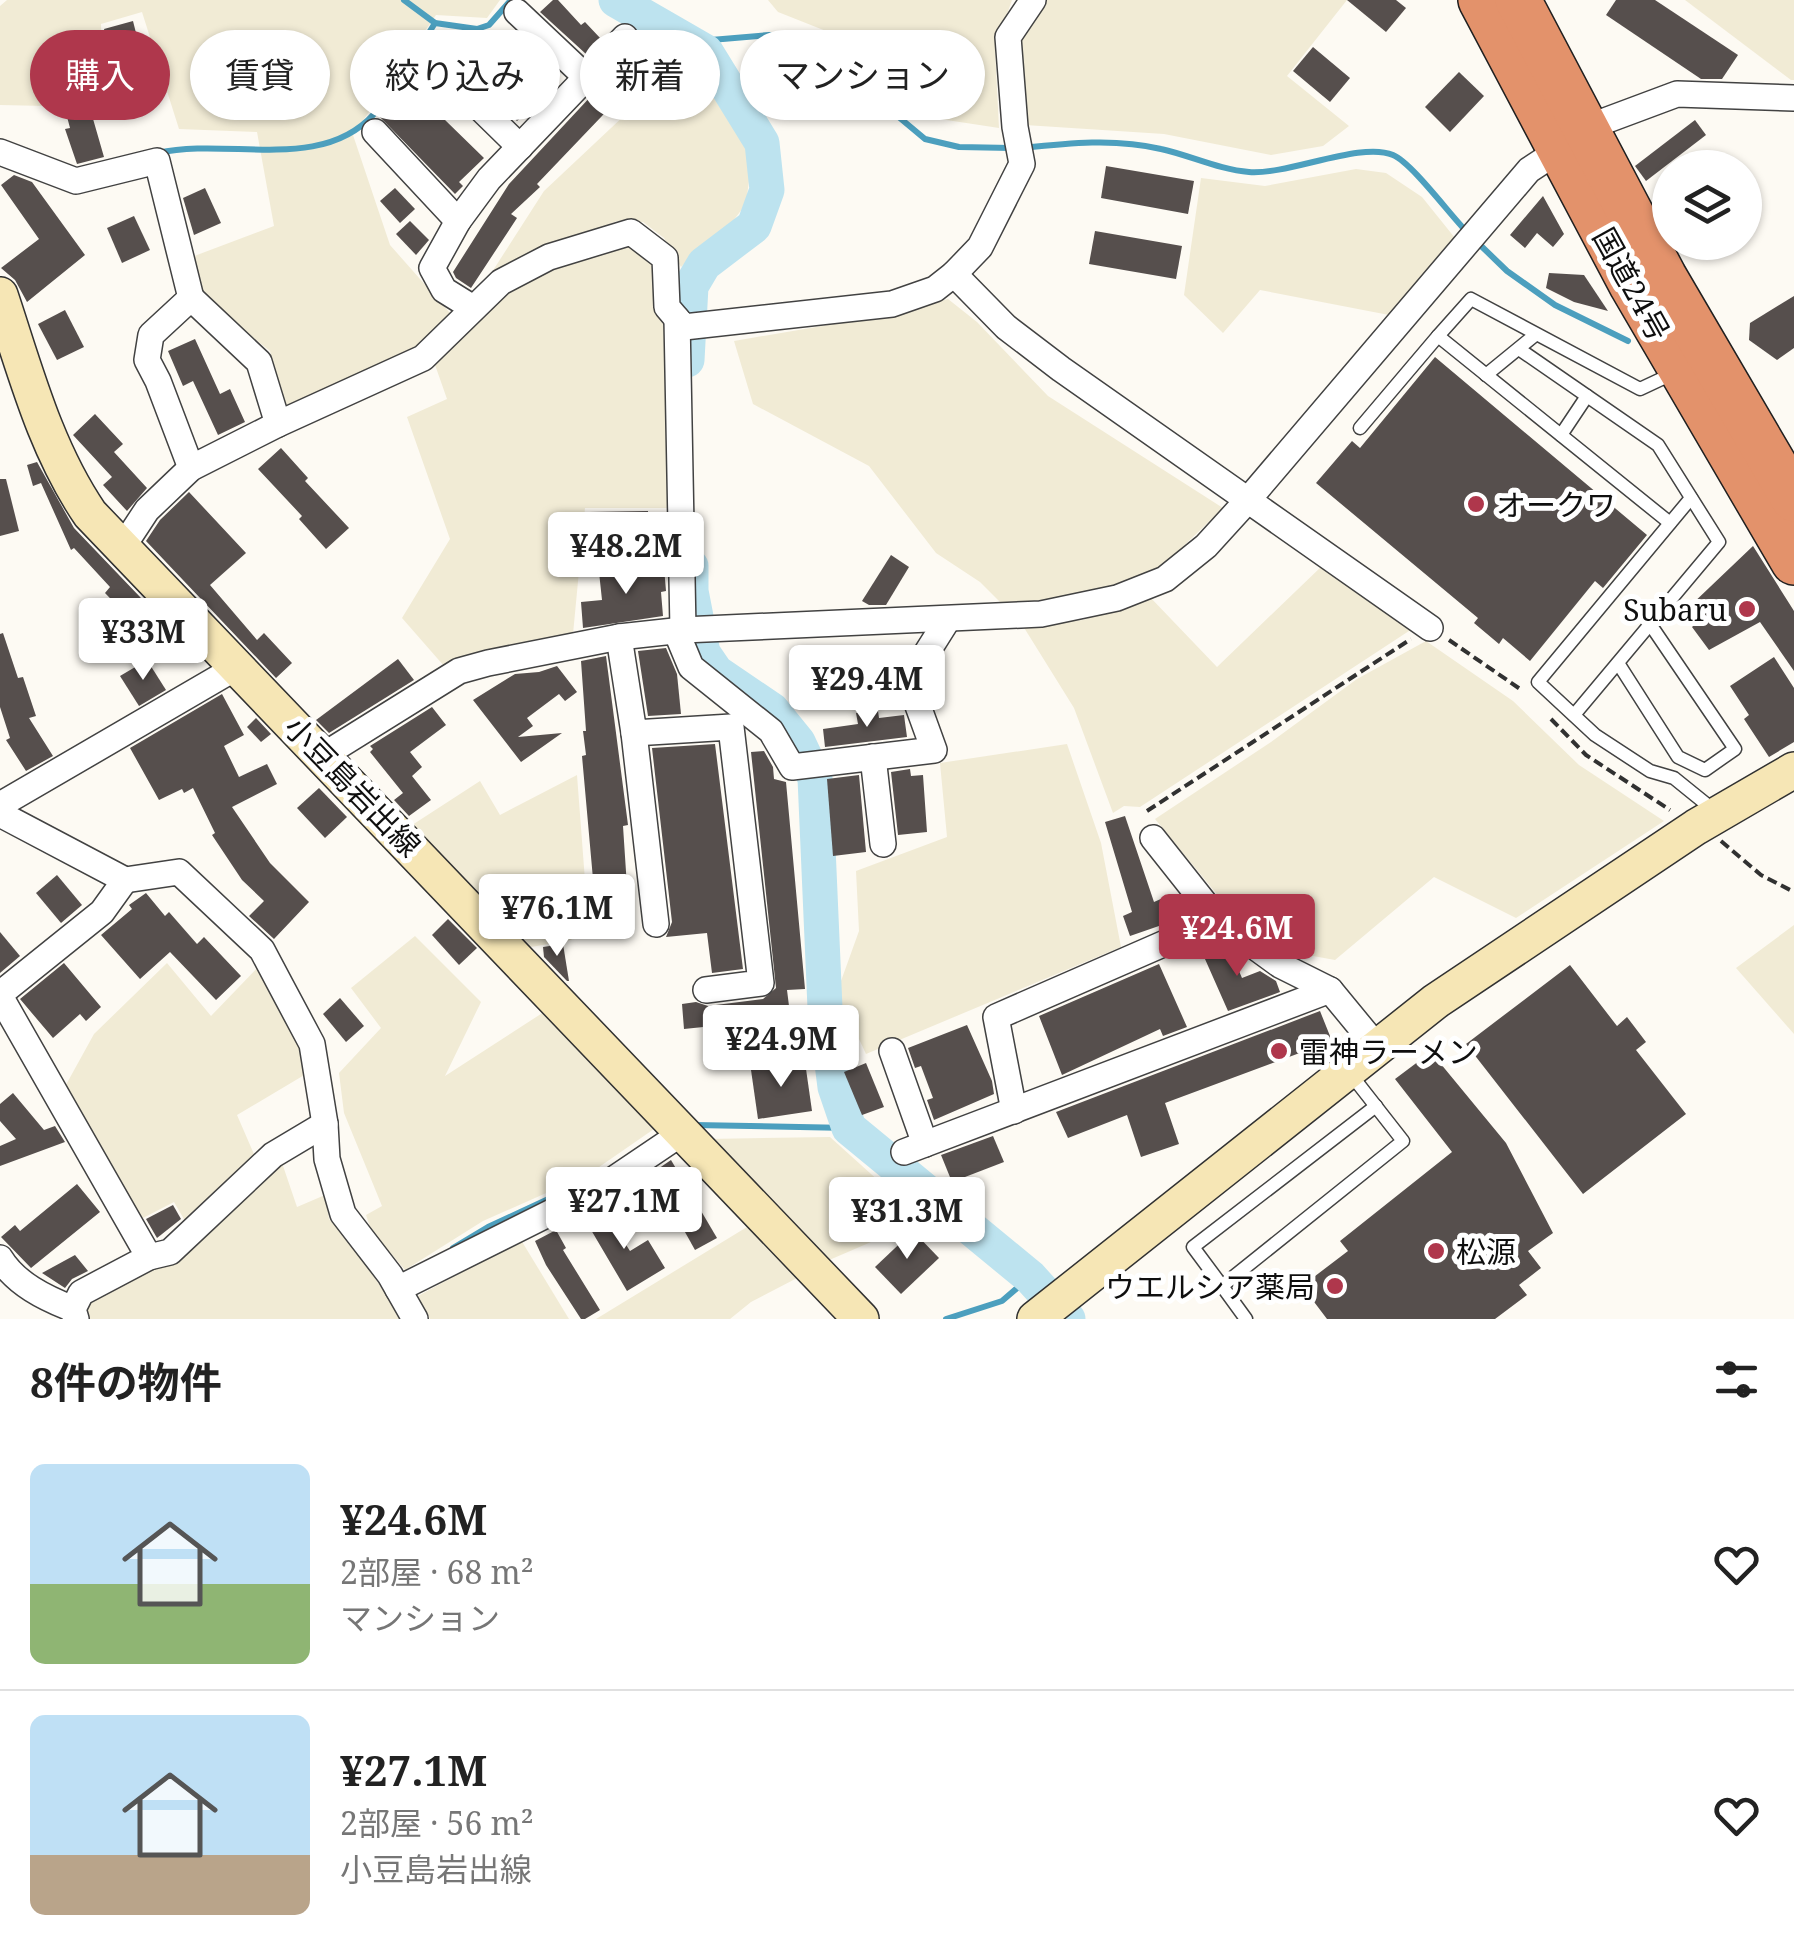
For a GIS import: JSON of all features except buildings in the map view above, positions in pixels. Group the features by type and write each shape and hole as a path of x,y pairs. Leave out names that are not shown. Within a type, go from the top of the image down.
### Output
{"highway":[{"name":"国道24号","path":"1481,0 1664,277 1794,499"},
{"name":"国道24号","path":"1518,0 1574,143 1680,369 1794,562"}],"main road":[{"name":"小豆島岩出線","path":"0,295 46,433 66,478 90,514 861,1319"},
{"path":"1046,1310 1436,1001 1707,820 1794,770"}],"street":[{"path":"122,548 147,510 191,468 423,358 500,282 548,257 630,232 665,258 667,307 684,328 892,304 935,290 980,247 1022,164 1008,37 1033,0"},
{"path":"517,12 580,71"},
{"path":"474,308 444,290 432,268 458,221 489,179 580,83"},
{"path":"324,755 459,671 619,637 688,630 1041,614 1118,598 1165,580 1206,546 1246,501 1529,170 1602,122 1677,94 1794,98"},
{"path":"492,120 520,147"},
{"path":"375,132 458,221"},
{"path":"0,152 76,182 157,161 191,298 259,362 278,424"},
{"path":"954,274 1006,328 1430,628"},
{"path":"191,298 152,335 147,360 191,468"},
{"path":"677,320 682,548 690,668 771,731 792,767 934,750 909,681 948,619"},
{"path":"597,550 682,548"},
{"path":"619,637 656,924"},
{"path":"0,804 237,668"},
{"path":"634,733 732,727 761,983 706,990"},
{"path":"873,757 883,844"},
{"path":"0,814 125,880 180,872 262,950 312,1044 326,1124 327,1159 343,1214 398,1288 415,1319"},
{"path":"1152,838 1218,920 1280,965 1330,990 1377,1046"},
{"path":"125,880 102,912 0,995 149,1257"},
{"path":"1014,1110 996,1017 1218,920"},
{"path":"892,1052 914,1148 1330,990"},
{"path":"0,1258 7,1269 43,1297 74,1314 81,1293 149,1257 170,1252 273,1156 326,1124"},
{"path":"398,1288 602,1186 682,1133"}],"lane":[{"path":"1360,428 1471,299 1640,389 1680,369"},
{"path":"1486,375 1535,335"},
{"path":"1438,336 1670,523"},
{"path":"1519,349 1658,445 1719,542 1574,716"},
{"path":"1560,435 1587,396"},
{"path":"1692,498 1538,682 1594,735 1650,771 1674,778 1694,791 1707,820"},
{"path":"1618,663 1678,757 1705,770 1735,750 1650,624"},
{"path":"1222,1286 1404,1141 1347,1070"},
{"path":"1246,1319 1194,1246 1376,1106"}],"path":[{"path":"1147,811 1430,628 1525,693"},
{"path":"1550,718 1586,755 1707,820 1716,838 1761,875 1794,892"}],"shaded area":[{"path":"7,0 500,0 487,18 436,15 426,30 350,30 350,120 363,120 353,135 390,245 450,313 410,354 286,411 270,351 203,298 189,258 274,226 257,132 179,129 170,101 170,30 148,30 142,12 101,24 101,30 30,30 30,106 0,105 0,6"},
{"path":"768,0 1012,0 995,49 999,128 947,120 985,120 985,30 823,30 778,12"},
{"path":"1045,0 1347,0 1287,76 1349,126 1323,146 1271,155 1164,134 1025,125 1016,39"},
{"path":"1685,0 1794,0 1794,80 1791,80"},
{"path":"720,107 745,145 750,173 746,204 733,221 681,267 664,238 643,222 617,221 492,272 544,191 620,120 720,120"},
{"path":"1356,169 1386,173 1422,197 1455,238 1389,315 1260,290 1223,333 1184,295 1201,178 1265,186"},
{"path":"632,243 654,265 671,322 671,508 585,508 573,634 444,666 402,618 450,539 407,417 447,399 434,362 511,285"},
{"path":"948,299 977,322 1048,396 1223,508 1166,563 1111,591 1003,605 980,582 936,553 869,466 753,404 734,341 892,314"},
{"path":"1323,565 1412,629 1140,807 1124,806 1113,813 1074,708 1023,626 1083,620 1149,596 1217,667"},
{"path":"1426,641 1513,701 1579,765 1664,821 1516,918 1434,877 1335,960 1302,954 1229,909 1155,819 1357,679"},
{"path":"1067,744 1101,843 1121,947 866,1054 859,1039 839,1045 832,1006 859,931 856,871 947,837 940,763"},
{"path":"577,775 588,920 571,940 520,949 406,829 480,781 500,815"},
{"path":"1794,925 1794,1034 1736,968"},
{"path":"415,936 481,1002 445,1076 547,1010 654,1129 589,1174 483,1221 405,1270 371,1230 366,1215 382,1206 344,1113 339,1073 381,1028 351,988"},
{"path":"167,963 211,1016 260,965 299,1033 306,1074 237,1115 257,1161 188,1226 174,1202 141,1219 62,1092 94,1034"},
{"path":"830,1137 922,1220 827,1261 707,1139"},
{"path":"281,1160 297,1207 325,1195 329,1219 349,1239 402,1319 83,1319 86,1299 175,1260"},
{"path":"747,1227 801,1276 751,1302 730,1319 596,1319"},
{"path":"521,1240 569,1319 430,1319 418,1296"}],"waterway":[{"path":"404,0 435,23 477,29 489,25 511,0"},
{"path":"616,0 706,52 762,143 767,190 754,226 704,264 691,286 687,360"},
{"path":"158,153 185,149 301,148 328,143 352,132 391,93 435,23"},
{"path":"720,39 769,35 792,40 821,52 925,139 959,147 1011,148"},
{"path":"1023,148 1127,144 1249,172 1379,152 1393,155 1410,168 1467,232"},
{"path":"1476,241 1507,271 1555,305 1628,341"},
{"path":"691,566 691,591 703,653 716,672 772,710 798,742 815,778 825,1008 835,1087 849,1128 1030,1277 1068,1319"},
{"path":"694,1125 849,1128"},
{"path":"453,1248 488,1227 585,1182"},
{"path":"946,1319 1002,1301 1030,1277"}],"place":[{"name":"オークワ","path":"1476,504"},
{"name":"Subaru","path":"1747,609"},
{"name":"雷神ラーメン","path":"1279,1051"},
{"name":"松源","path":"1436,1251"},
{"name":"ウエルシア薬局","path":"1335,1286"}]}
